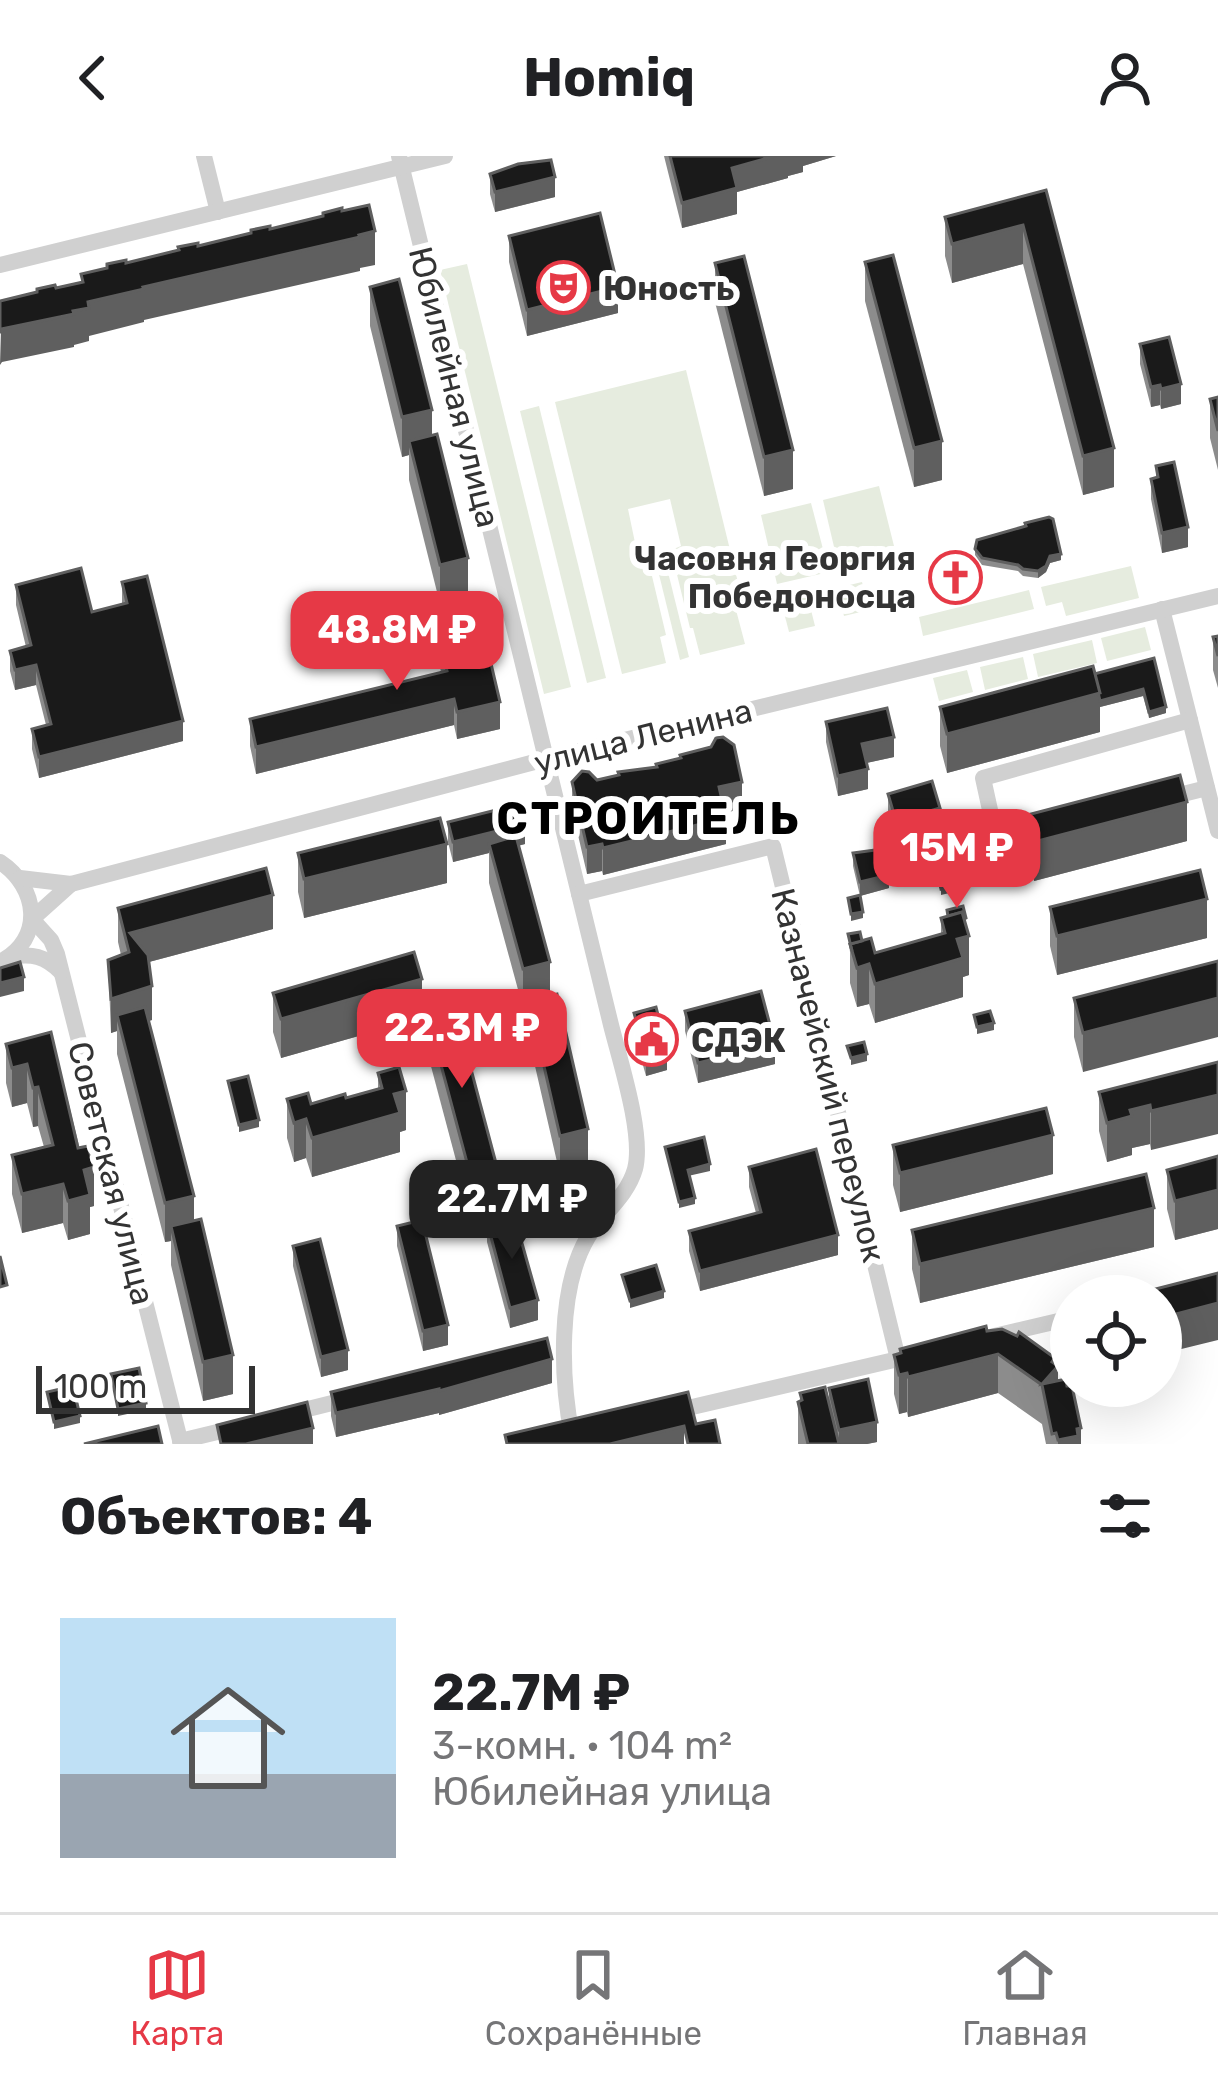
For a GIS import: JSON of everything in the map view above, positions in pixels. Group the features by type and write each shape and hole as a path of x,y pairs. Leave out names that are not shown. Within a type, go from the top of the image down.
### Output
{"street":[{"path":"204,156 218,212"},
{"path":"0,265 400,161 445,156"},
{"name":"Юбилейная улица","path":"400,161 635,1133 636,1167 626,1189 588,1236 574,1268 562,1345 563,1438 595,1430"},
{"name":"улица Ленина","path":"71,884 546,759 1218,596"},
{"path":"1162,609 1218,831"},
{"path":"1055,828 998,842 983,778 1190,720"},
{"path":"1153,802 1207,788"},
{"name":"Казначейский переулок","path":"579,894 773,846 898,1359"},
{"path":"0,862 20,878 71,884"},
{"name":"Советская улица","path":"20,878 30,898 32,920 51,940 62,973 181,1443"},
{"path":"5,959 25,940 32,920 71,884"},
{"path":"5,959 40,956 62,973"},
{"path":"963,1343 1050,1323"},
{"path":"543,1350 562,1345"},
{"path":"664,1414 920,1354"},
{"path":"274,1418 360,1396"},
{"path":"181,1443 255,1423"}],"shaded area":[{"path":"467,264 571,687 544,694 440,270"},
{"path":"686,370 744,607 736,610 745,644 700,655 671,550 681,546 670,499 628,509 638,557 647,555 666,635 660,637 666,663 622,674 555,402"},
{"path":"539,406 606,678 587,683 520,411"},
{"path":"879,486 896,554 839,568 823,500"},
{"path":"811,503 829,572 777,584 761,515"},
{"path":"663,552 689,657 680,660 654,554"},
{"path":"1131,566 1139,598 1066,616 1062,602 1046,606 1041,587"},
{"path":"862,582 869,610 844,616 837,588"},
{"path":"1029,590 1034,609 923,636 919,617"},
{"path":"807,594 815,626 789,632 781,601"},
{"path":"1145,627 1151,650 1107,661 1101,638"},
{"path":"1092,640 1097,663 1038,677 1033,654"},
{"path":"1023,657 1028,679 985,690 980,667"},
{"path":"967,670 973,692 939,701 933,678"}],"building":[{"path":"670,156 775,156 732,168 737,188 682,203"},
{"path":"551,160 555,177 495,192 490,174"},
{"path":"1046,190 1114,448 1083,456 1023,225 952,244 945,217"},
{"path":"369,205 375,231 360,237 143,287 88,302 89,308 74,314 0,332 0,301 83,282 81,274 107,268 107,264"},
{"name":"Юность","path":"600,213 618,287 527,310 509,236"},
{"path":"893,255 942,441 914,448 865,262"},
{"path":"744,256 793,450 764,457 715,263"},
{"path":"399,279 432,410 402,417 370,287"},
{"path":"1169,337 1181,384 1151,387 1140,344"},
{"path":"1218,397 1218,431 1210,399"},
{"path":"437,434 468,558 440,565 409,441"},
{"path":"1174,462 1188,527 1162,533 1151,479 1158,477 1156,466"},
{"path":"1049,517 1061,554 1050,556 1038,571 982,558 975,549 977,540"},
{"path":"81,568 92,612 127,603 122,582 147,576 183,721 39,757 32,729 51,724 36,665 15,670 10,651 31,645 16,585"},
{"path":"481,621 500,702 457,712 454,699 256,747 250,719 447,671 438,632"},
{"path":"1154,658 1166,707 1149,712 1143,689 1100,701 1094,674"},
{"path":"1093,666 1100,693 947,734 940,707"},
{"path":"887,708 894,737 862,744 868,769 838,776 826,722"},
{"path":"716,738 734,745 742,782 719,787 726,818 603,848 602,844 587,847 572,782 582,771 597,780 657,767 711,747"},
{"path":"1180,775 1187,802 1034,842 1027,815"},
{"path":"932,781 940,808 896,821 888,794"},
{"path":"520,804 525,824 453,842 448,822"},
{"path":"440,818 447,844 304,879 298,853"},
{"path":"516,836 550,962 523,969 489,844"},
{"path":"883,849 889,875 860,882 853,853"},
{"path":"266,868 273,895 130,933 148,955 152,986 111,999 108,960 129,952 118,908"},
{"path":"1200,870 1207,899 1057,936 1050,907"},
{"path":"955,873 958,884 941,889 938,877"},
{"path":"860,895 863,912 851,914 848,898"},
{"path":"963,906 966,918 962,912 948,916 947,910"},
{"path":"962,912 969,936 957,939 963,958 875,984 869,964 857,968 850,944 871,938 875,953 945,933 941,918"},
{"path":"860,932 862,941 850,944 848,934"},
{"path":"414,952 422,979 281,1019 273,993"},
{"path":"1218,961 1218,998 1083,1033 1074,998"},
{"path":"20,962 24,977 0,983 0,968"},
{"path":"761,991 775,1044 698,1063 685,1011"},
{"path":"557,994 588,1129 560,1136 529,1001"},
{"path":"145,1007 194,1196 165,1203 117,1015"},
{"path":"656,1007 667,1050 646,1056 634,1013"},
{"path":"455,1009 497,1167 470,1174 428,1016"},
{"path":"990,1011 994,1023 977,1027 974,1015"},
{"path":"51,1032 78,1148 88,1146 94,1167 84,1170 90,1195 68,1201 63,1184 22,1194 12,1155 53,1145 38,1087 33,1088 27,1064 12,1068 6,1044"},
{"path":"864,1042 867,1054 851,1058 847,1046"},
{"path":"1218,1062 1218,1095 1151,1111 1150,1105 1130,1110 1132,1116 1107,1123 1099,1092"},
{"path":"399,1067 406,1091 394,1094 400,1113 312,1138 306,1119 294,1123 287,1099 308,1093 311,1104 382,1088 378,1073"},
{"path":"248,1076 259,1120 239,1125 228,1081"},
{"path":"1046,1108 1053,1135 900,1173 893,1145"},
{"path":"704,1137 710,1164 688,1170 695,1198 679,1202 665,1147"},
{"path":"816,1149 838,1235 700,1271 689,1231 761,1212 749,1167"},
{"path":"1218,1156 1218,1190 1175,1201 1167,1170"},
{"path":"1146,1174 1154,1208 920,1264 912,1230"},
{"path":"514,1215 538,1300 510,1308 487,1222"},
{"path":"201,1219 233,1355 203,1362 171,1226"},
{"path":"422,1220 448,1325 423,1331 397,1226"},
{"path":"320,1239 348,1350 321,1357 293,1246"},
{"path":"0,1256 7,1285 0,1287"},
{"path":"656,1265 664,1291 630,1301 622,1275"},
{"path":"1218,1273 1218,1303 1182,1312 1182,1282"},
{"path":"986,1326 987,1331 1002,1329 1017,1336 1019,1332 1050,1354 1050,1375 1042,1384 1050,1382 1050,1407 1076,1407 1078,1436 1058,1440 1052,1434 1042,1385 998,1354 908,1377 907,1373 899,1375 894,1355 900,1349"},
{"path":"547,1338 552,1359 439,1391 336,1413 331,1392"},
{"path":"139,1368 146,1403 118,1409 111,1374"},
{"path":"868,1379 877,1422 839,1430 829,1388"},
{"path":"73,1386 80,1416 54,1422 47,1392"},
{"path":"825,1387 839,1444 808,1444 800,1393"},
{"path":"688,1392 696,1424 715,1420 720,1444 688,1444 684,1426 610,1444 507,1444 505,1435"},
{"path":"307,1402 313,1428 246,1444 221,1444 217,1425"},
{"path":"158,1426 162,1444 84,1444"}],"place":[{"name":"Юность","path":"564,288"},
{"name":"Часовня Георгия Победоносца","path":"955,577"},
{"name":"СДЭК","path":"652,1040"}],"district":[{"name":"СТРОИТЕЛЬ","path":"649,818"}]}
